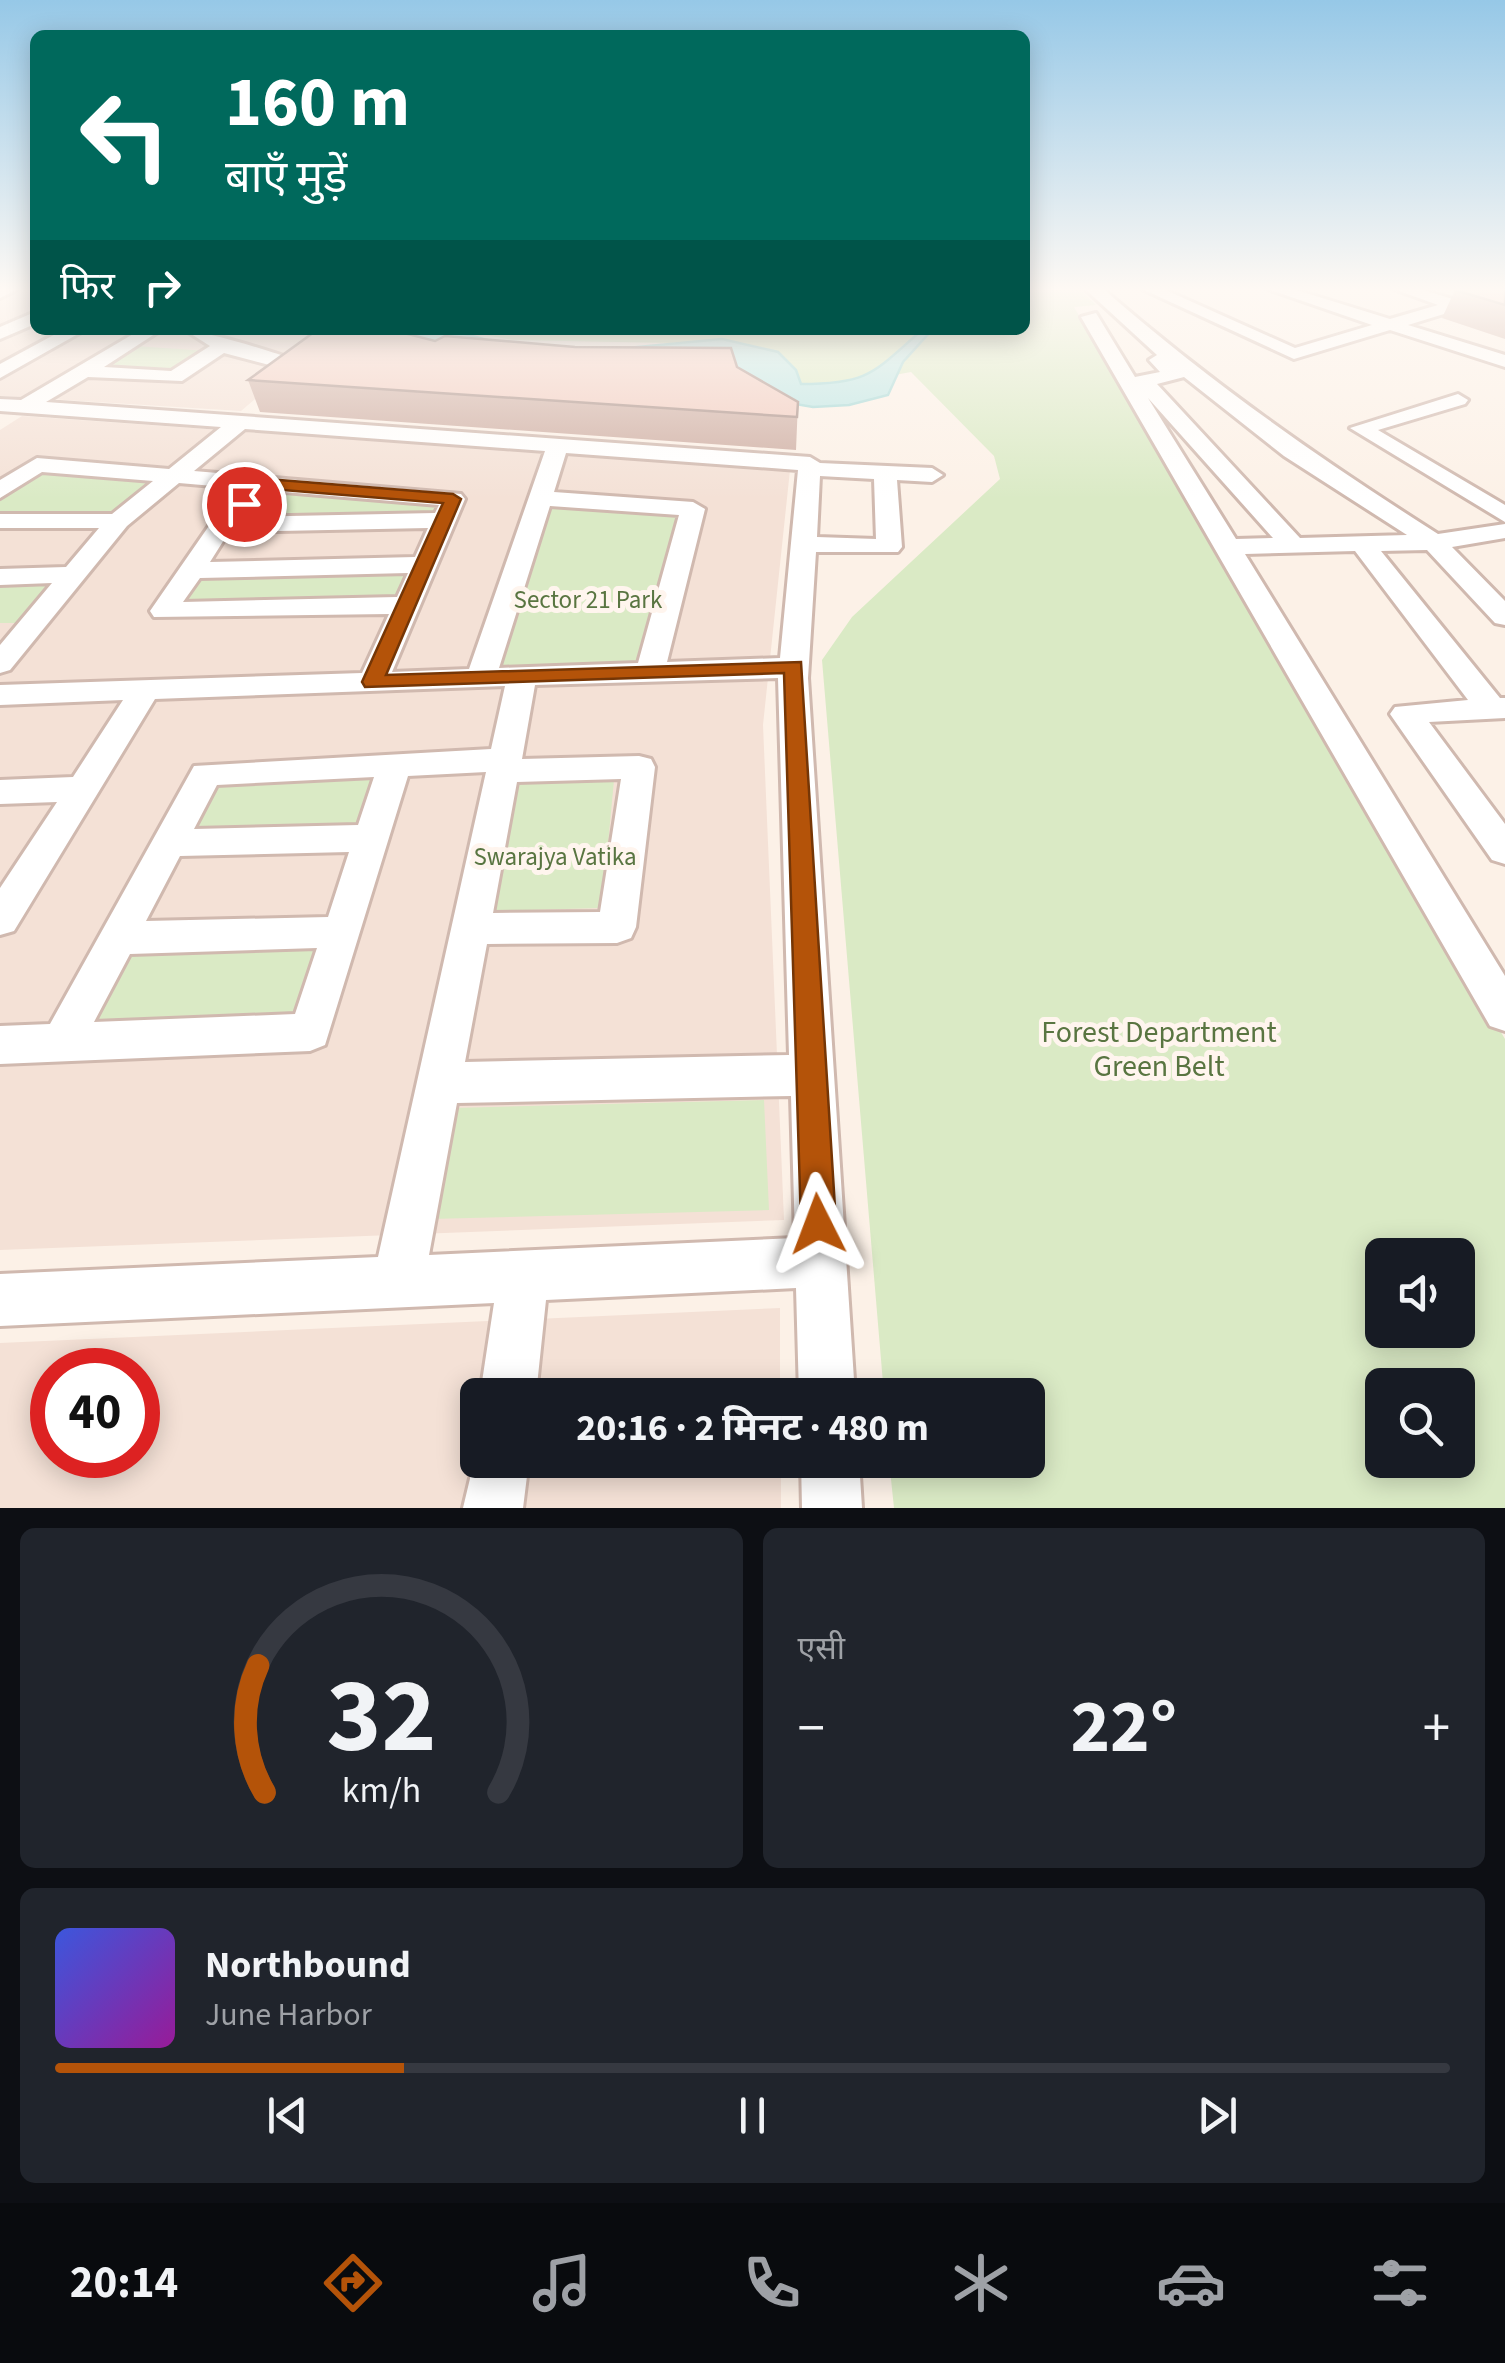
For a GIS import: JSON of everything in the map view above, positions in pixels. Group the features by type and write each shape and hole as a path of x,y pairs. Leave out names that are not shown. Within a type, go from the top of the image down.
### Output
{"street":[{"path":"0,372 24,358"},
{"path":"0,422 105,358"},
{"path":"84,371 175,376 203,358"},
{"path":"267,358 299,367"},
{"path":"1125,358 1224,547 1505,1013"},
{"path":"1157,358 1176,374 1143,380 1294,545"},
{"path":"1170,358 1292,452 1434,542 1505,617"},
{"path":"1458,400 1360,428 1505,515"},
{"path":"0,405 242,414 558,445 810,464 794,667 825,1378"},
{"path":"0,664 14,630 73,575 118,520 242,414"},
{"path":"481,678 558,445"},
{"path":"0,491 37,464 453,499 373,682"},
{"path":"809,468 932,475 888,515"},
{"path":"803,544 889,547 885,473"},
{"path":"267,484 222,524 164,611 406,605"},
{"path":"540,498 693,509 650,672"},
{"path":"0,521 118,520"},
{"path":"222,524 444,520"},
{"path":"1224,547 1434,542 1505,530"},
{"path":"1362,544 1498,708"},
{"path":"191,570 424,564"},
{"path":"0,577 73,575"},
{"path":"0,696 794,667"},
{"path":"398,1281 522,676"},
{"path":"0,920 145,690"},
{"path":"1498,708 1406,714 1505,850"},
{"path":"0,1045 310,1032 395,765"},
{"path":"62,1042 206,774 395,765 639,767 617,927 470,929"},
{"path":"0,792 83,789"},
{"path":"169,843 372,838"},
{"path":"118,938 342,932"},
{"path":"438,1082 812,1075"},
{"path":"0,1300 820,1262"},
{"path":"510,1378 523,1275"},
{"path":"494,1508 498,1478"},
{"path":"831,1478 832,1508"}],"shaded area":[{"path":"0,358 303,358 241,411 0,396"},
{"path":"22,416 790,470 763,725 784,1220 0,1250 0,430"},
{"path":"780,1308 780,1378 460,1378 460,1478 781,1478 781,1508 0,1508 0,1343"}],"green space":[{"path":"115,358 198,358 174,375 98,369"},
{"name":"Forest Department Green Belt","path":"756,358 1104,358 1505,1039 1505,1508 894,1508 891,1478 1045,1478 1045,1378 883,1378 822,660 852,617 1000,479 994,456 911,372 845,384 801,384"},
{"path":"40,470 156,480 111,513 0,513 0,498"},
{"path":"269,489 439,502 431,516 235,520"},
{"name":"Sector 21 Park","path":"548,505 681,513 638,664 498,668"},
{"path":"410,569 400,598 180,604 198,575"},
{"path":"55,583 21,623 0,623 0,584"},
{"path":"377,778 361,829 187,835 213,784"},
{"name":"Swarajya Vatika","path":"614,780 602,908 491,911 516,783"},
{"path":"321,946 298,1017 95,1026 130,954"},
{"path":"764,1100 769,1210 430,1219 453,1108"}],"water":[{"path":"529,358 784,358 796,370 801,384 842,382 869,373 889,358 906,358 888,395 849,405 813,407"}],"building":[{"path":"278,358 734,358 737,367 798,402 797,417 248,380"}],"route":[{"path":"244,504 267,484 453,499 373,682 794,667 818,1224"}]}
